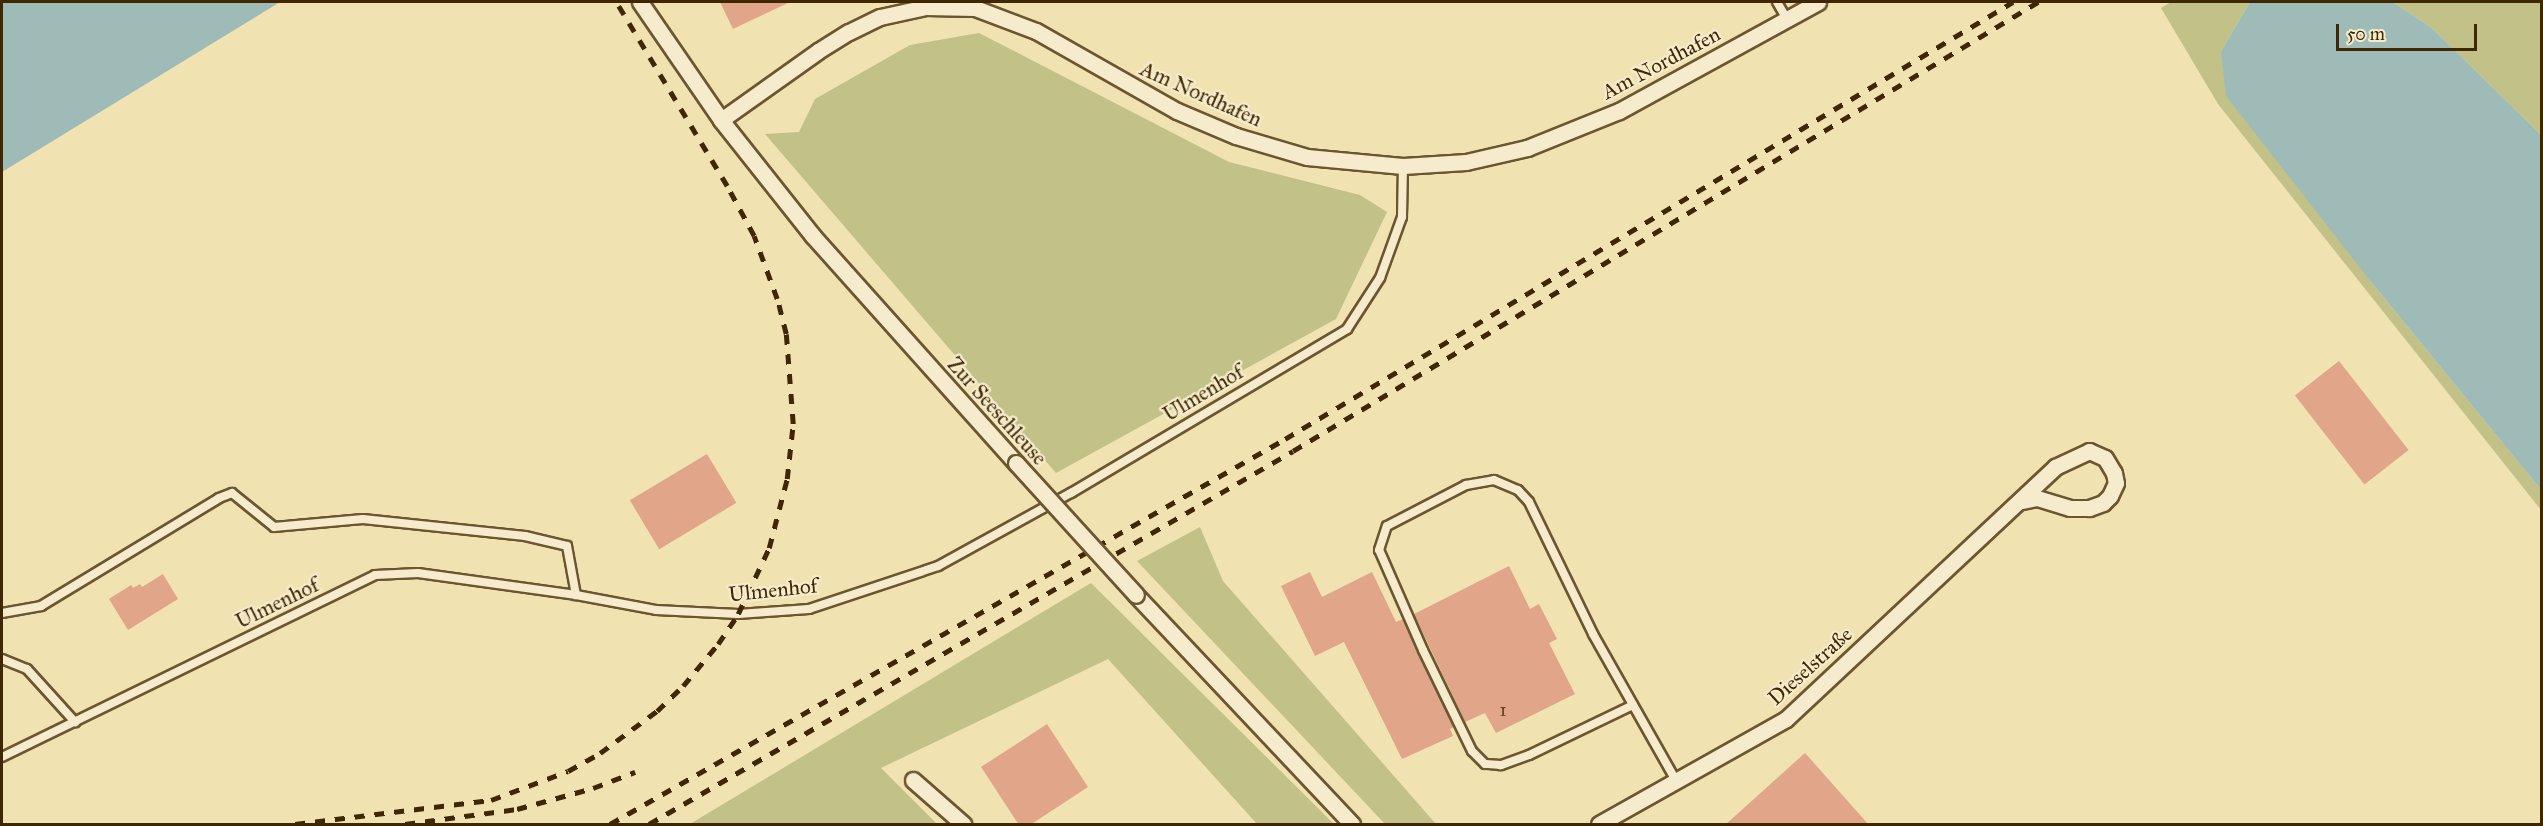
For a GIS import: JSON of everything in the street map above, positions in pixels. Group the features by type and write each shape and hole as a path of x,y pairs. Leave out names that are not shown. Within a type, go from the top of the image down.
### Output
{"street":[{"name":"Zur Seeschleuse","path":"640,2 721,120 813,236 1136,596 1352,825"},
{"name":"Am Nordhafen","path":"721,120 818,51 880,17 926,7 975,8 1036,31 1177,111 1236,136 1307,157 1403,166 1466,162 1527,148 1619,111 1818,2"},
{"name":"Dieselstraße","path":"1599,825 1786,719 2055,467 2089,451 2105,458 2114,473 2116,483 2110,496 2103,503 2089,508 2070,508 2037,498 2021,501"},
{"path":"913,780 963,825"}],"lane":[{"path":"1777,2 1787,19"},
{"name":"Ulmenhof","path":"2,757 375,575 418,573 576,595 656,610 738,614 809,609 938,566 1071,493 1347,328 1380,278 1402,217 1403,166"},
{"path":"1632,705 1529,755 1501,765 1485,764 1472,751 1423,650 1379,550 1387,526 1466,485 1494,480 1518,490 1529,502 1593,634 1676,781"},
{"path":"2,613 41,606 219,498 232,493 274,527 363,519 525,536 567,546 576,595"},
{"path":"2,659 27,669 75,722"}],"green space":[{"path":"2171,2 2250,2 2221,51 2372,283 2541,490 2541,510 2218,104 2161,8"},
{"path":"2393,2 2541,2 2541,135 2432,28"},
{"path":"979,33 1229,162 1360,195 1387,212 1336,319 1056,473 765,134 799,132 815,99 910,45"},
{"path":"1200,527 1223,581 1436,824 1385,824 1137,561"},
{"path":"1091,583 1334,824 1257,824 1108,659 881,768 937,824 690,824"}],"water":[{"path":"2,2 280,2 2,172"},
{"path":"2250,2 2393,2 2432,28 2541,135 2541,490 2372,283 2226,96 2221,51"}],"building":[{"path":"720,2 790,2 733,29"},
{"path":"2339,361 2409,450 2364,485 2295,395"},
{"path":"707,454 736,503 659,549 630,500"},
{"path":"1509,566 1530,609 1539,604 1557,639 1549,643 1575,694 1496,733 1485,713 1465,722 1414,614"},
{"path":"1310,572 1322,597 1372,572 1396,622 1403,619 1454,727 1450,729 1453,736 1402,759 1344,642 1315,656 1281,586"},
{"path":"163,574 178,599 128,630 109,599 131,585 133,588 140,584 142,587"},
{"path":"1047,724 1088,787 1030,825 1019,825 981,767"},
{"path":"1805,753 1869,825 1725,825"}],"railway":[{"path":"295,824 491,800 568,771 600,753 657,711 683,686 718,644 738,614 769,548 787,479 793,424 786,334 777,299 754,236 727,186 616,2"},
{"path":"610,824 1285,439 2013,2"},
{"path":"649,824 1293,451 2038,2"},
{"path":"405,824 517,809 593,788 635,772"}]}
